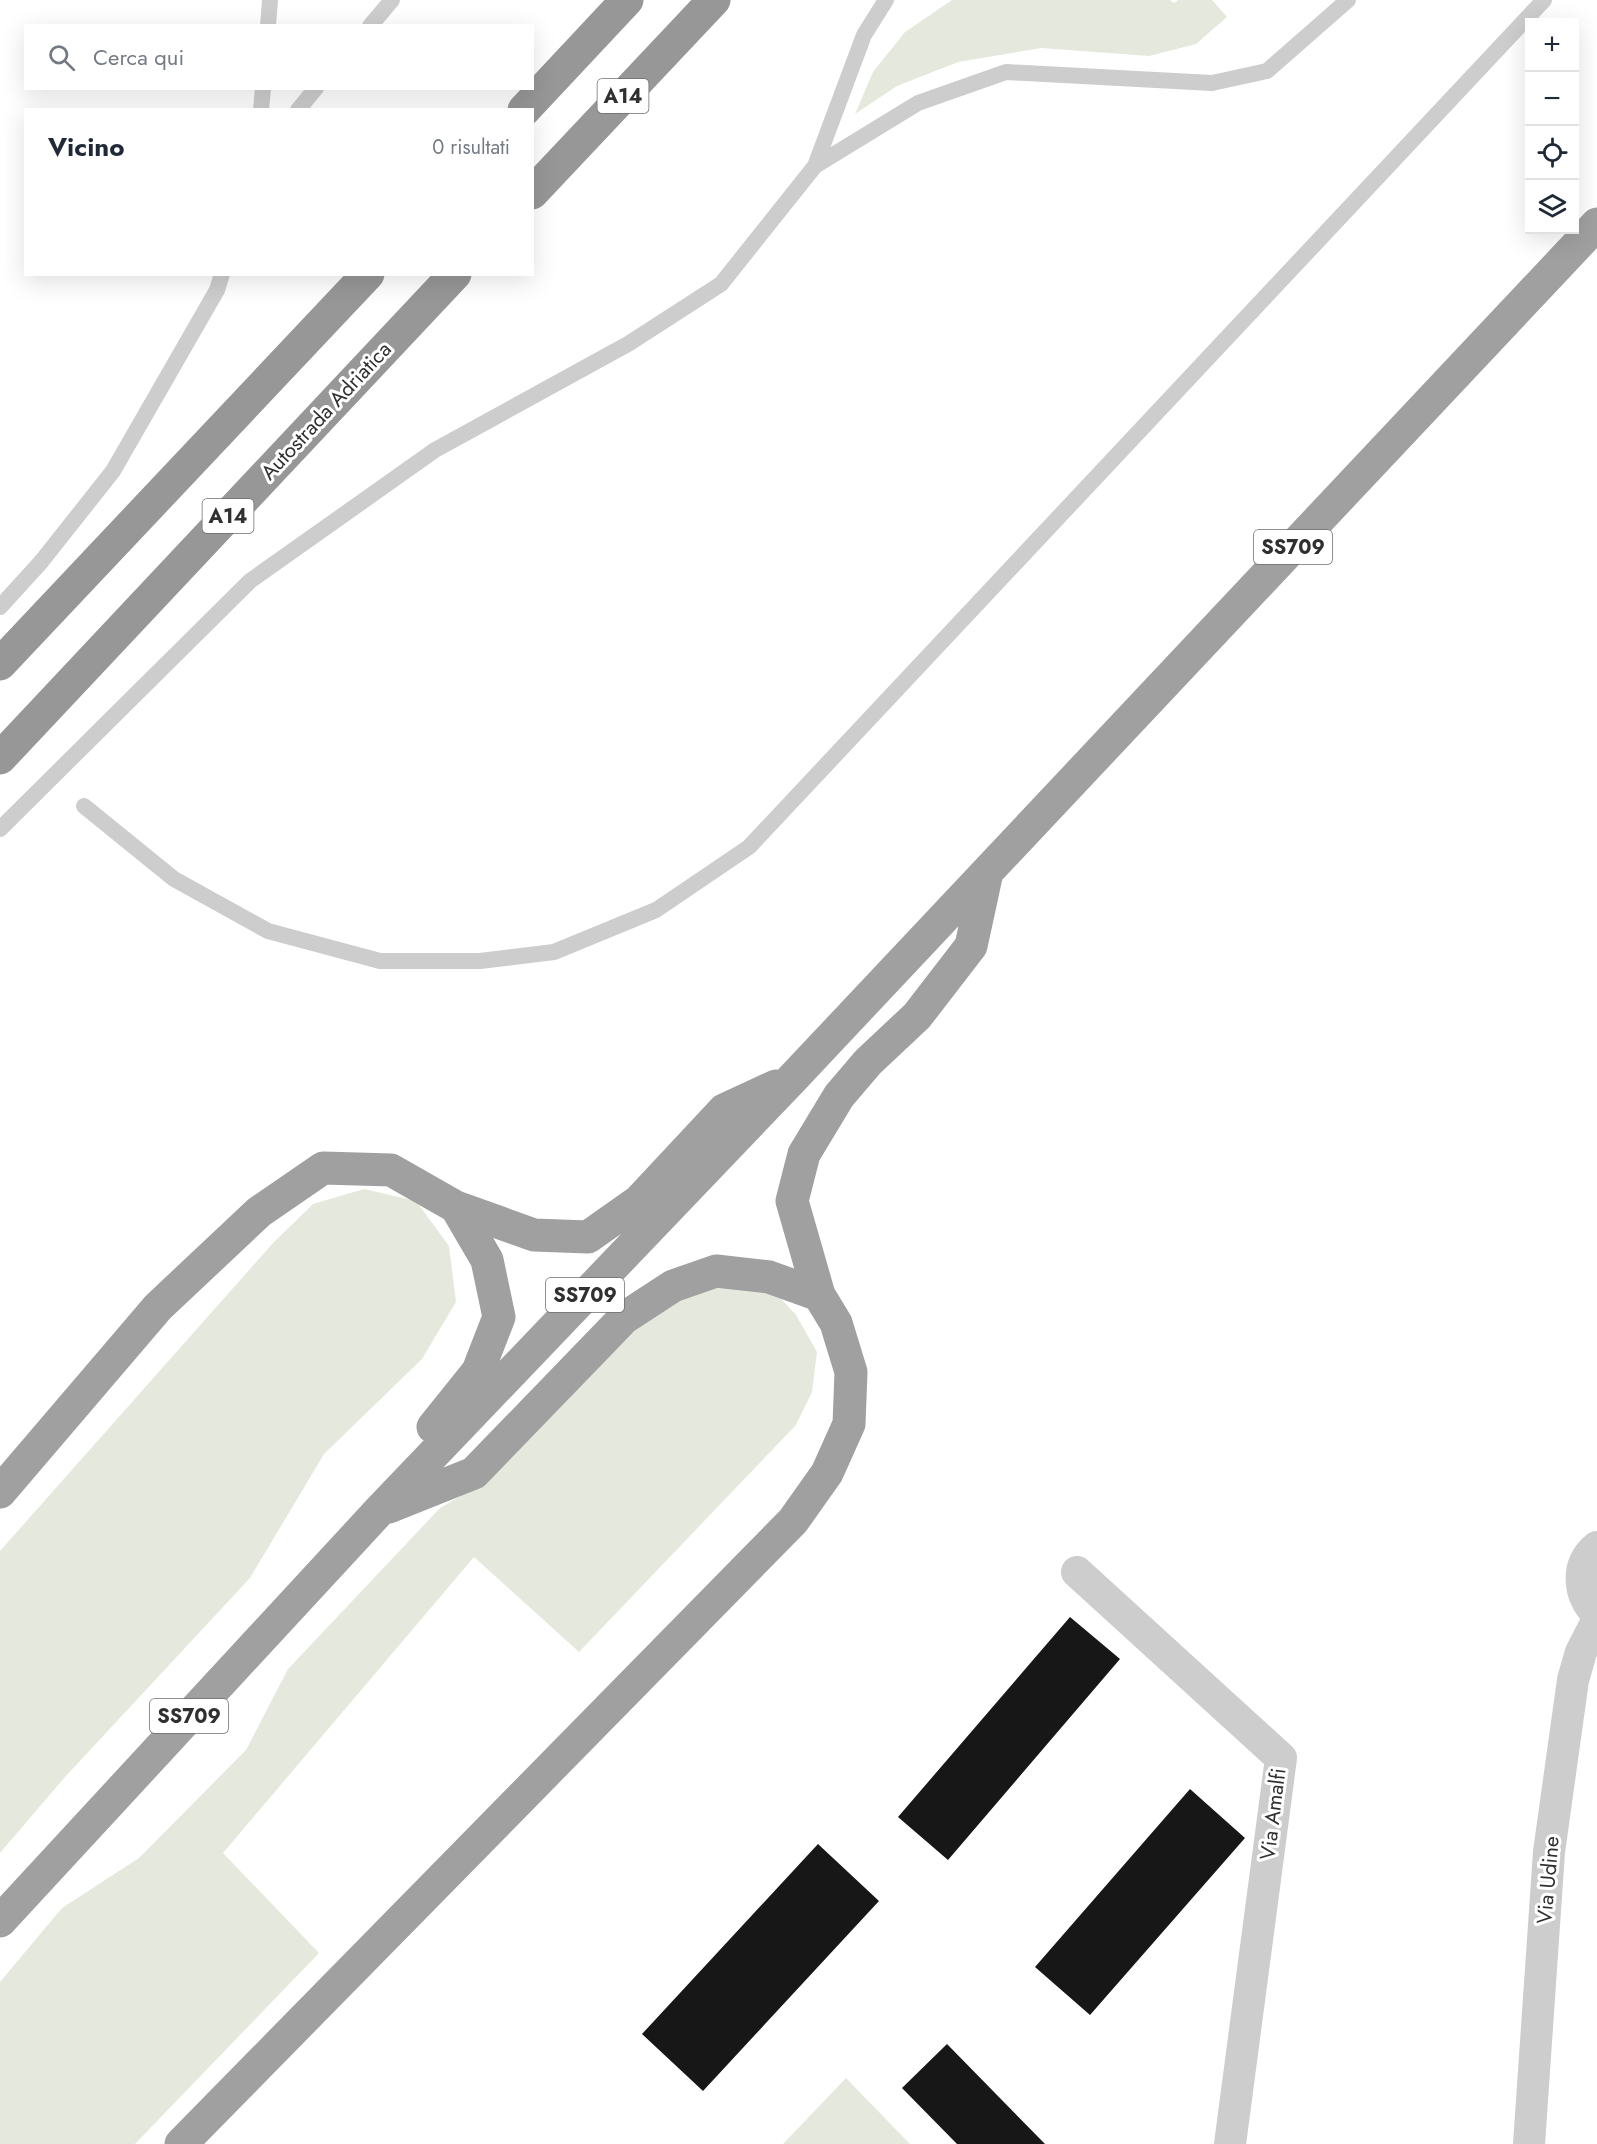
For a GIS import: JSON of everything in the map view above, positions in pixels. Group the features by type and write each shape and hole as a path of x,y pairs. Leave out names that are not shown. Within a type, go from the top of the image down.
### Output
{"highway":[{"path":"526,108 627,0"},
{"name":"A14","path":"534,191 714,0"},
{"name":"SS709","path":"0,1922 379,1511 792,1079 1597,224"},
{"path":"0,664 366,276"},
{"name":"Autostrada Adriatica","path":"0,758 453,276"},
{"path":"181,2144 793,1521 827,1473 849,1424 851,1372 836,1323 819,1294 792,1201 804,1154 839,1096 868,1062 917,1016 971,946 987,870"},
{"path":"0,1492 159,1307 259,1212 323,1168 391,1170 456,1207 534,1235 588,1238 639,1201 724,1110 792,1079"},
{"path":"379,1511 414,1451 478,1371 500,1317 487,1260 456,1207"},
{"path":"379,1511 474,1473 624,1318 673,1286 716,1271 769,1277 819,1294"}],"street":[{"path":"1597,1547 1584,1564 1581,1578 1582,1593 1589,1606 1597,1614"},
{"name":"Via Amalfi","path":"1077,1572 1281,1758 1230,2144"},
{"name":"Via Udine","path":"1529,2144 1551,1840 1573,1680 1581,1652 1597,1622"}],"lane":[{"path":"268,24 270,0"},
{"path":"372,24 392,0"},
{"path":"0,829 250,581 435,450 628,344 721,284 814,166 864,35 886,0"},
{"path":"814,166 918,103 1006,72 1212,83 1267,71 1348,0"},
{"path":"84,806 174,879 268,931 380,961 480,961 554,952 656,910 749,847 1544,0"},
{"path":"261,108 263,90"},
{"path":"300,108 314,90"},
{"path":"0,607 41,562 113,471 218,290 222,276"}],"shaded area":[{"path":"952,0 1170,0 1174,3 1178,0 1212,0 1227,17 1196,44 1149,56 1041,48 958,62 897,86 855,114 873,72 905,32"},
{"path":"364,1189 416,1201 449,1246 456,1302 422,1359 324,1454 250,1578 65,1777 0,1853 0,1551 273,1243 313,1204"},
{"path":"741,1281 771,1288 796,1315 817,1352 812,1392 796,1425 579,1652 474,1557 223,1853 319,1953 135,2144 0,2144 0,1982 62,1908 139,1858 246,1750 288,1669 440,1508 480,1485 648,1318 691,1291"},
{"path":"846,2078 910,2144 783,2144"}],"building":[{"path":"1070,1617 1120,1659 948,1860 898,1817"},
{"path":"1190,1789 1245,1838 1090,2015 1035,1967"},
{"path":"818,1844 879,1901 703,2091 642,2034"},
{"path":"947,2044 1045,2144 957,2144 902,2088"}]}
